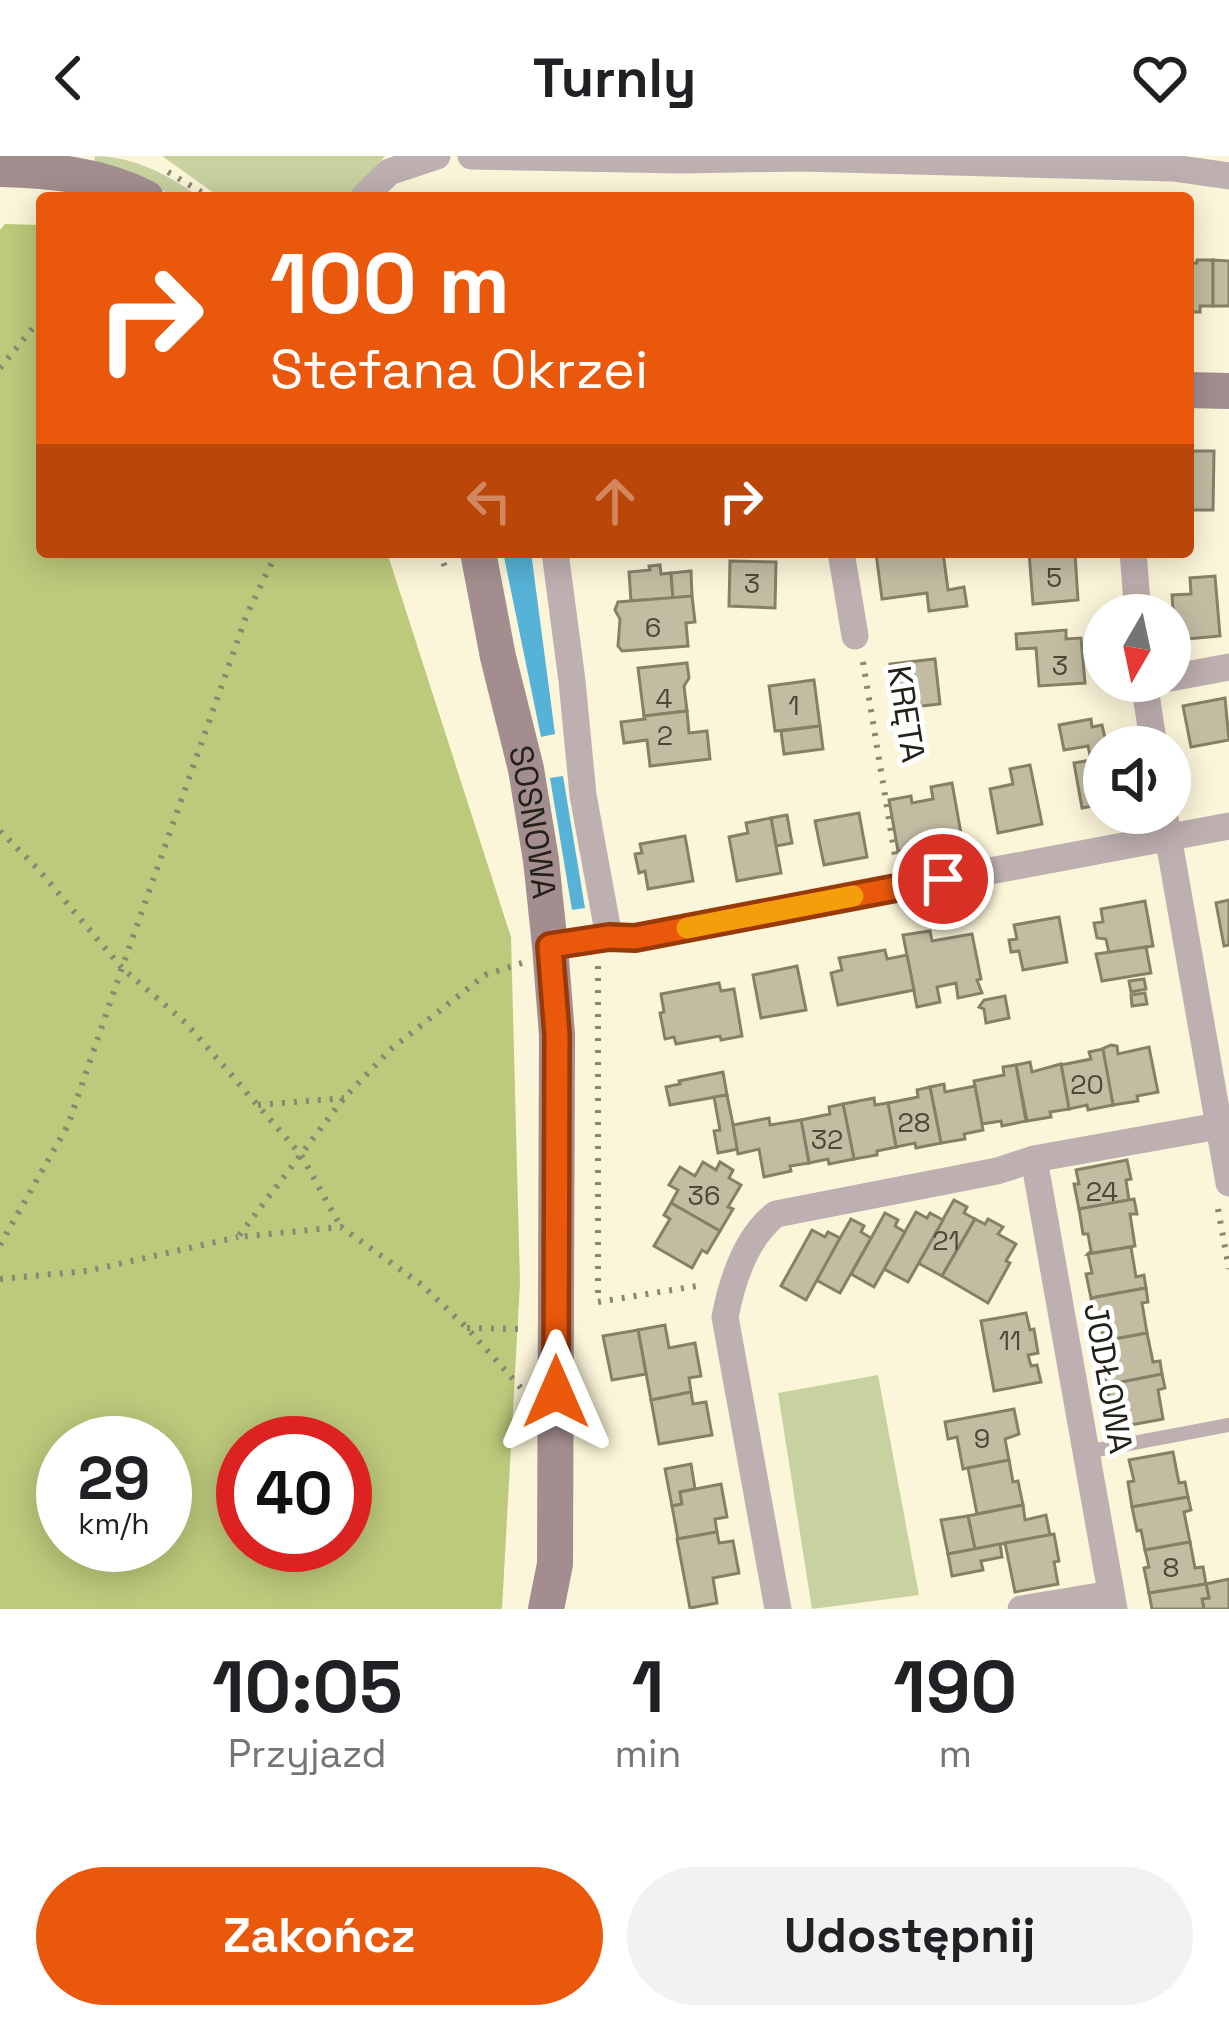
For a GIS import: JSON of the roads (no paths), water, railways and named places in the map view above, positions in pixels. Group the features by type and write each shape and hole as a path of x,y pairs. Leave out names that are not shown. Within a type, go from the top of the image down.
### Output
{"street":[{"path":"369,192 389,172 437,156"},
{"path":"471,156 1006,160 1229,176"},
{"path":"0,169 78,166 103,181 155,183"},
{"path":"1194,390 1229,391"},
{"name":"SOSNOWA","path":"479,558 542,860 540,953 557,1035 555,1564 562,1609"},
{"name":"SOSNOWA","path":"556,558 603,945"},
{"name":"KRĘTA","path":"842,558 855,636"},
{"path":"1133,558 1136,594"},
{"name":"SOSNOWA","path":"452,562 498,657"},
{"path":"1191,674 1229,667"},
{"path":"1191,826 1229,826"},
{"path":"540,953 901,887 1131,834"},
{"path":"1168,834 1224,1125 1224,1196"},
{"path":"778,1609 721,1285 763,1224 776,1214 997,1171 1034,1159 1224,1125"},
{"name":"JODŁOWA","path":"1034,1159 1113,1602"},
{"name":"SOSNOWA","path":"546,1609 555,1564"},
{"path":"1022,1609 1113,1602"}],"lane":[{"path":"1086,1453 1229,1425"}],"water":[{"path":"504,558 532,558 555,734 541,737"},
{"path":"563,776 585,908 572,910 550,778"}]}
